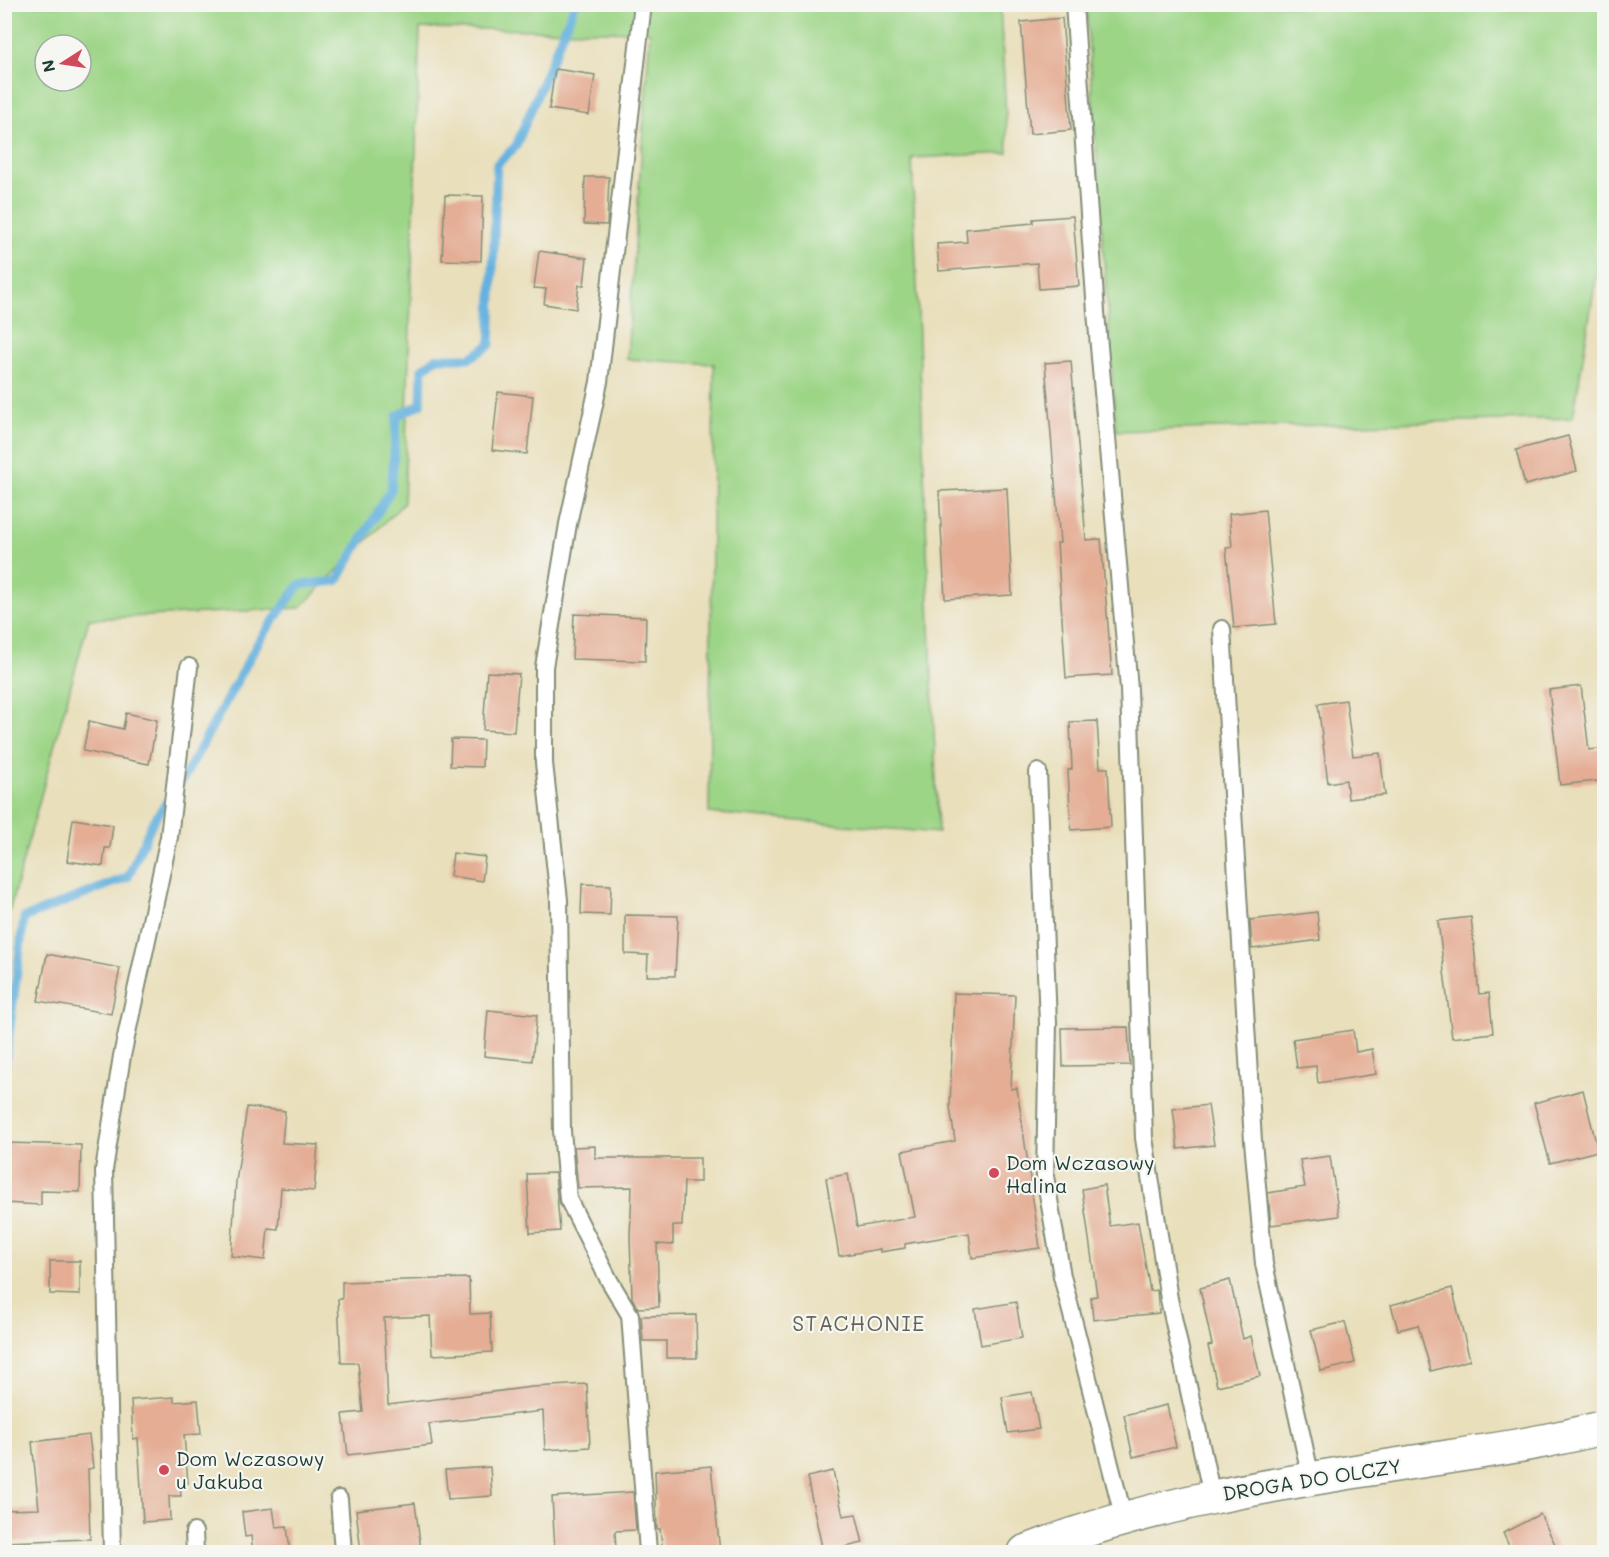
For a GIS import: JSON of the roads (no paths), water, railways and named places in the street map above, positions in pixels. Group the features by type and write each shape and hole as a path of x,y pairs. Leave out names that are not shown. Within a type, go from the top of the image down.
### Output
{"street":[{"name":"DROGA DO OLCZY","path":"1025,1552 1124,1518 1212,1496 1510,1446 1605,1427"}],"lane":[{"path":"645,4 642,12 599,382 568,524 544,679 544,763 559,900 562,1131 568,1199 609,1280 630,1315 648,1552"},
{"path":"1074,4 1096,312 1129,688 1144,1138 1169,1299 1212,1496"},
{"path":"1222,629 1253,1142 1264,1264 1311,1478"},
{"path":"112,1552 104,1170 122,1056 169,837 189,667"},
{"path":"1038,772 1048,1023 1045,1176 1062,1276 1124,1518"},
{"path":"339,1499 343,1552"},
{"path":"194,1532 195,1552"}],"waterway":[{"path":"4,1072 24,918 128,877 152,823 185,776 259,641 299,585 337,581 391,490 397,416 421,404 422,369 437,358 470,358 490,345 497,164 516,146 575,4"}],"place":[{"name":"Dom Wczasowy Halina","path":"994,1173"},
{"name":"Dom Wczasowy u Jakuba","path":"164,1470"}],"district":[{"name":"STACHONIE","path":"859,1322"}]}
